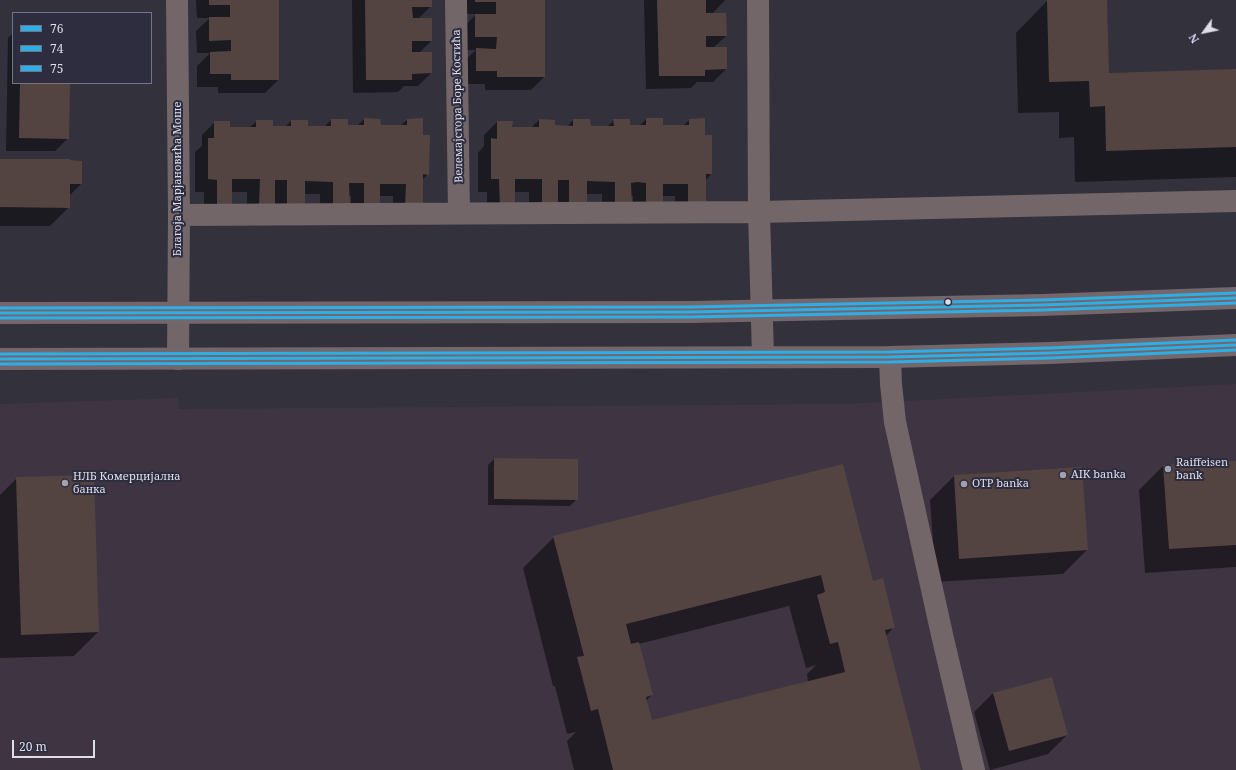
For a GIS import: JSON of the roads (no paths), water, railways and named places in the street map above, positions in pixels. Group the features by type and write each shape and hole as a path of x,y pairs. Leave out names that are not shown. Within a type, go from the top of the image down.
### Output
{"main road":[{"path":"0,313 675,312 1050,304 1236,298"},
{"path":"0,359 890,357 1050,353 1236,345"}],"street":[{"name":"Благоја Марјановића Моше","path":"177,0 179,215 178,359"},
{"name":"Велемајстора Боре Костића","path":"456,0 459,213"},
{"path":"758,0 759,212 763,357"},
{"path":"179,215 759,212 1236,201"},
{"path":"890,357 895,422 943,639 974,770"}],"place":[{"name":"Raiffeisen bank","path":"1168,469"},
{"name":"AIK banka","path":"1063,475"},
{"name":"НЛБ Комерцијална банка","path":"65,483"},
{"name":"OTP banka","path":"964,484"}]}
